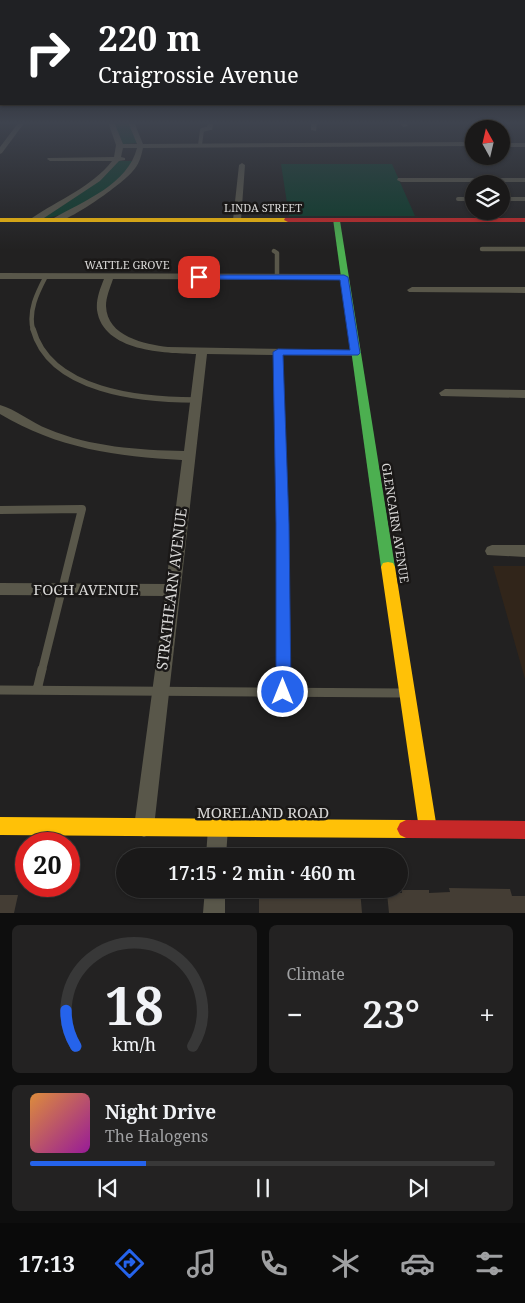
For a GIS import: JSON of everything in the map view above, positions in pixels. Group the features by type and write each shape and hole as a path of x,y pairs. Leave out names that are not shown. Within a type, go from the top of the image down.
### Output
{"street":[{"path":"35,220 45,211 101,177 111,165"},
{"path":"57,220 112,187 135,165"},
{"path":"237,220 242,165"},
{"path":"401,180 525,180"},
{"name":"LINDA STREET","path":"0,220 525,220"},
{"name":"GLENCAIRN AVENUE","path":"336,221 428,829"},
{"name":"WATTLE GROVE","path":"0,276 344,277"},
{"path":"109,276 102,310 105,318 118,334 127,340 153,348 202,351 355,353"},
{"path":"412,290 525,290"},
{"name":"STRATHEARN AVENUE","path":"144,827 202,351"},
{"path":"445,393 525,394"},
{"path":"0,409 37,430 66,441 101,449 140,454 189,456"},
{"path":"492,550 525,551"},
{"name":"FOCH AVENUE","path":"0,589 173,590"},
{"name":"MORELAND ROAD","path":"0,826 525,830"},
{"path":"217,848 218,828"},
{"path":"214,913 215,898"}],"lane":[{"path":"458,200 465,200"},
{"path":"510,200 525,200"},
{"path":"482,249 525,249"},
{"path":"274,251 277,253 277,278"},
{"path":"46,276 33,306 32,324 38,344 50,360 61,370 94,386 128,395 145,398 196,400"},
{"path":"278,352 283,692"},
{"path":"0,510 82,509 37,690"},
{"path":"0,690 408,693"}],"shaded area":[{"path":"493,566 525,566 525,679"}],"green space":[{"path":"115,165 130,165 118,179 94,198 66,212 44,218 101,179"},
{"path":"281,165 392,165 415,216 289,216"}],"building":[{"path":"449,888 510,889 512,896 525,896 525,913 389,913 388,898 408,898 408,890 429,890 429,893 450,892"},
{"path":"0,895 15,895 15,897 18,897 14,913 0,913"},
{"path":"259,898 361,898 362,913 259,913"}],"traffic: fast":[{"path":"336,221 388,567"}],"traffic: slow":[{"path":"0,220 288,220"},
{"path":"388,567 428,829"},
{"path":"0,826 406,829"}],"traffic: jam":[{"path":"288,220 525,220"},
{"path":"406,829 525,830"}],"route":[{"path":"199,277 344,277 355,353 278,352 283,692"}]}
